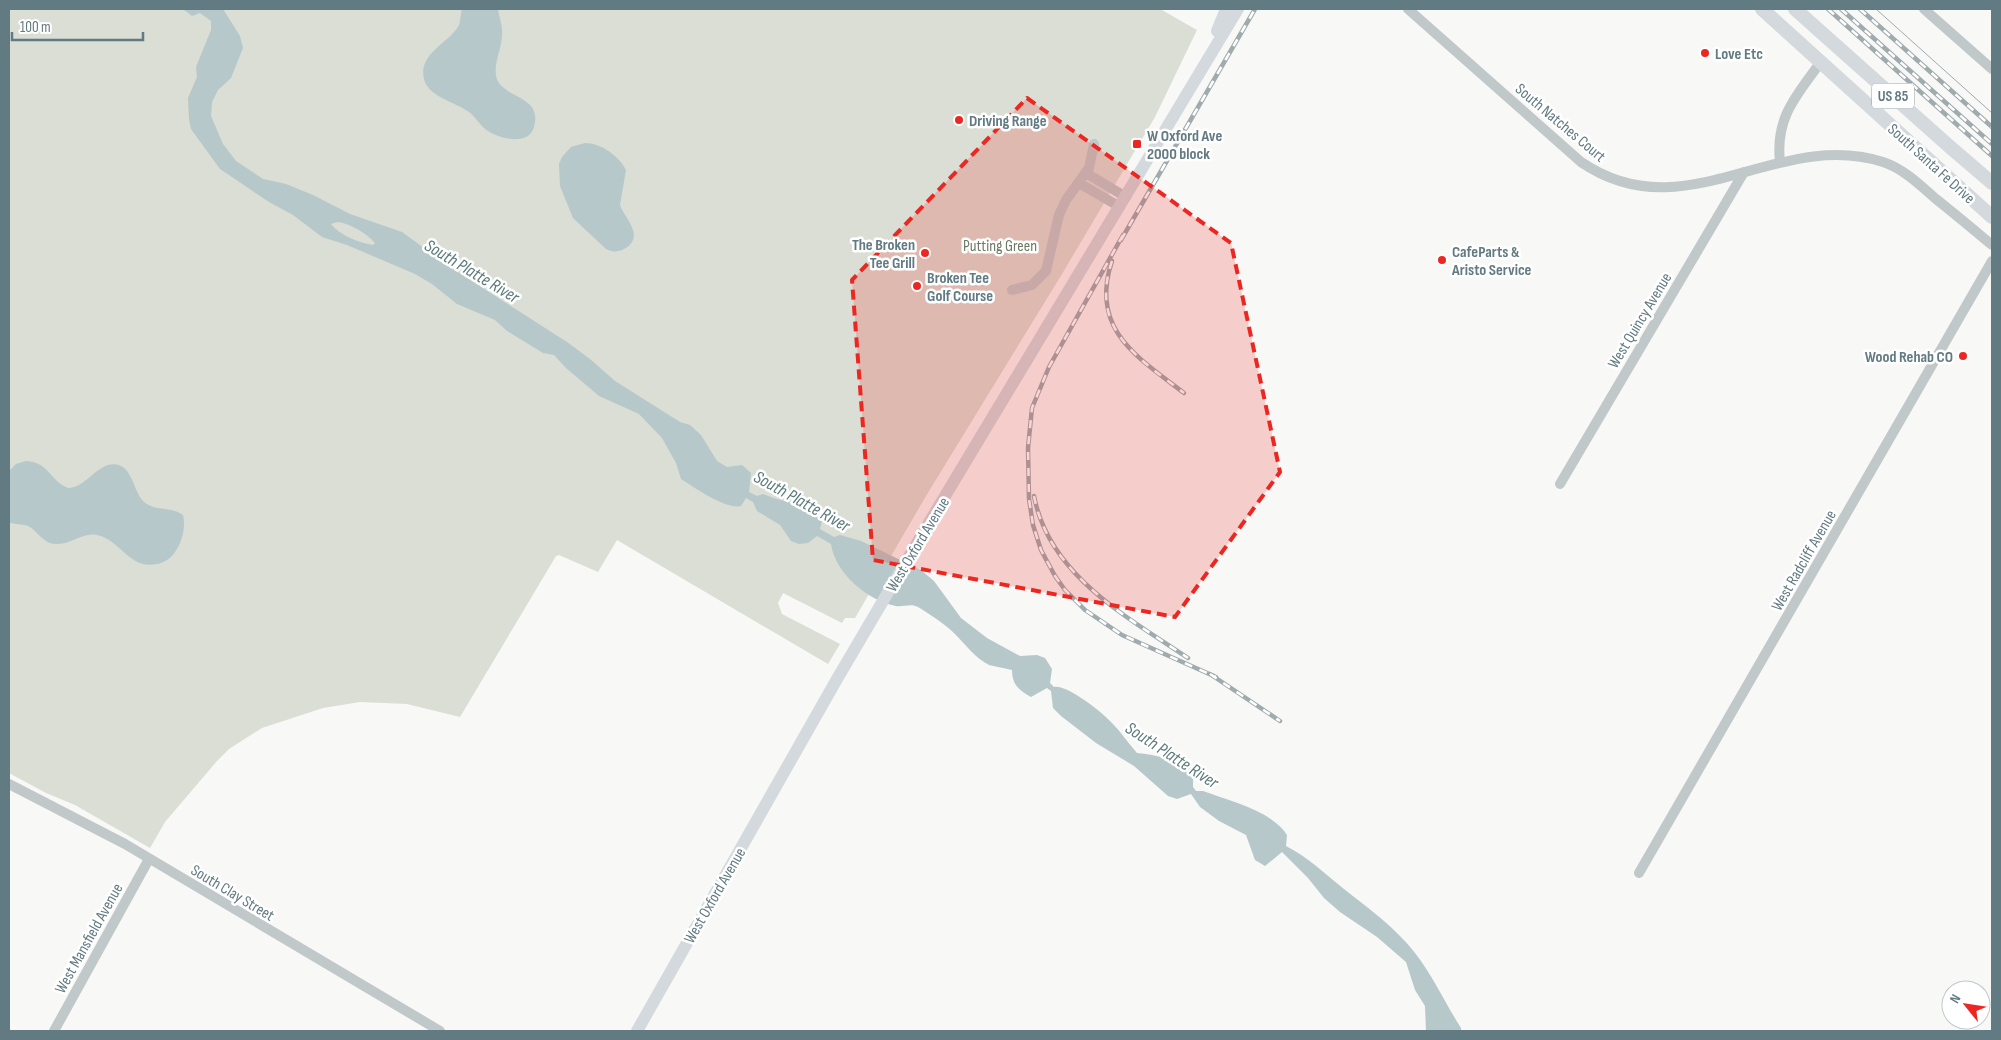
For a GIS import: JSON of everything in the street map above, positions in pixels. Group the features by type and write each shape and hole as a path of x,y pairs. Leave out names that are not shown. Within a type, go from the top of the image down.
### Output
{"highway":[{"name":"South Santa Fe Drive","path":"1762,9 1992,217"},
{"name":"South Santa Fe Drive","path":"1795,9 1992,183"}],"main road":[{"name":"West Oxford Avenue","path":"1205,61 1226,9"},
{"name":"West Oxford Avenue","path":"637,1031 869,626 1123,202 1205,61 1238,9"}],"street":[{"name":"South Natches Court","path":"1408,9 1569,152 1604,176 1628,184 1659,189 1681,187 1780,162 1814,157 1850,155 1886,163 1908,176 1992,245"},
{"path":"1924,9 1992,69"},
{"path":"1780,162 1779,138 1784,117 1820,62"},
{"path":"1012,290 1032,284 1044,274 1059,215 1066,200 1086,174 1094,144"},
{"name":"West Quincy Avenue","path":"1560,484 1744,172"},
{"path":"1086,174 1123,202"},
{"path":"1079,183 1123,202"},
{"name":"West Radcliff Avenue","path":"1639,873 1992,261"},
{"name":"South Clay Street","path":"9,784 125,844 440,1031"},
{"name":"West Mansfield Avenue","path":"54,1031 149,859"}],"highlighted area":[{"path":"1027,98 1231,243 1280,472 1175,617 873,560 852,280"}],"green space":[{"name":"Broken Tee Golf Course","path":"9,9 1160,9 1197,30 1155,117 1062,274 926,496 855,618 845,618 842,623 783,593 778,603 782,614 840,644 828,664 617,540 598,572 559,555 556,556 460,717 407,704 360,702 323,708 262,728 229,749 217,761 165,822 150,848 75,805 46,793 9,773"}],"shaded area":[{"path":"183,9 223,9 240,36 243,48 231,78 218,90 212,102 211,116 223,144 236,161 263,179 286,184 350,214 402,232 453,269 567,342 615,381 680,422 690,425 701,435 717,461 727,467 742,465 751,473 749,492 757,496 763,494 802,507 822,521 820,529 834,537 840,535 861,541 921,570 934,581 961,618 987,638 1020,656 1037,655 1045,658 1052,669 1050,683 1054,687 1060,687 1076,694 1101,713 1115,726 1137,753 1190,764 1193,787 1196,791 1203,791 1249,807 1280,826 1287,835 1286,846 1309,860 1372,911 1391,927 1415,953 1428,971 1461,1031 1426,1031 1425,1006 1415,990 1406,962 1377,937 1340,912 1324,898 1308,878 1282,852 1265,866 1255,860 1246,835 1219,821 1200,807 1191,794 1177,799 1168,796 1134,766 1096,743 1053,708 1051,691 1047,688 1031,697 1017,686 1013,679 1012,670 989,665 984,662 951,630 923,610 913,605 896,606 885,603 864,592 854,584 839,565 831,544 817,536 808,543 799,544 791,541 780,525 757,511 753,502 746,498 741,506 727,505 681,479 676,463 662,438 639,414 599,396 566,368 554,355 543,353 507,331 495,320 457,304 432,284 415,274 347,245 322,237 293,215 269,202 220,169 191,129 189,119 188,98 197,77 196,67 211,30 211,21 200,13 192,16","holes":["338,222 358,230 375,243 373,245 368,244 339,232 331,224"]},
{"path":"462,9 498,9 502,41 496,66 497,78 504,88 524,100 534,110 534,127 526,137 514,139 493,134 485,129 469,112 437,95 431,90 424,79 423,70 425,63 429,56 458,27"},
{"path":"585,143 597,145 609,151 626,170 620,205 634,234 630,245 622,250 610,251 606,249 573,218 560,186 559,164 562,157 571,147"},
{"path":"26,461 34,462 45,468 57,481 68,488 84,482 103,467 116,464 122,466 130,476 143,501 152,507 178,512 183,515 184,529 177,548 165,561 147,565 132,559 113,542 97,535 86,535 67,543 56,544 44,540 28,526 9,523 9,471 16,464"}],"tram line":[{"path":"1876,9 1992,113"}],"railway":[{"path":"1121,240 1255,9"},
{"path":"1828,9 1992,156"},
{"path":"1841,9 1992,144"},
{"path":"1860,9 1992,127"},
{"path":"1123,235 1049,367 1032,408 1028,448 1029,499 1033,525 1041,550 1055,576 1065,590 1085,610 1122,635 1216,677"},
{"path":"1112,261 1107,285 1107,305 1112,323 1134,353 1184,393"},
{"path":"1034,496 1042,524 1056,549 1073,571 1116,610 1188,658"},
{"path":"1210,674 1280,721"}],"place":[{"name":"Love Etc","path":"1705,53"},
{"name":"Driving Range","path":"959,120"},
{"name":"W Oxford Ave 2000 block","path":"1137,144"},
{"name":"The Broken Tee Grill","path":"925,253"},
{"name":"CafeParts & Aristo Service","path":"1442,260"},
{"name":"Broken Tee Golf Course","path":"917,286"},
{"name":"Wood Rehab CO","path":"1963,356"}],"park label":[{"name":"Putting Green","path":"1000,245"}],"water label":[{"name":"South Platte River","path":"472,271"},
{"name":"South Platte River","path":"802,501"},
{"name":"South Platte River","path":"1172,755"}]}
